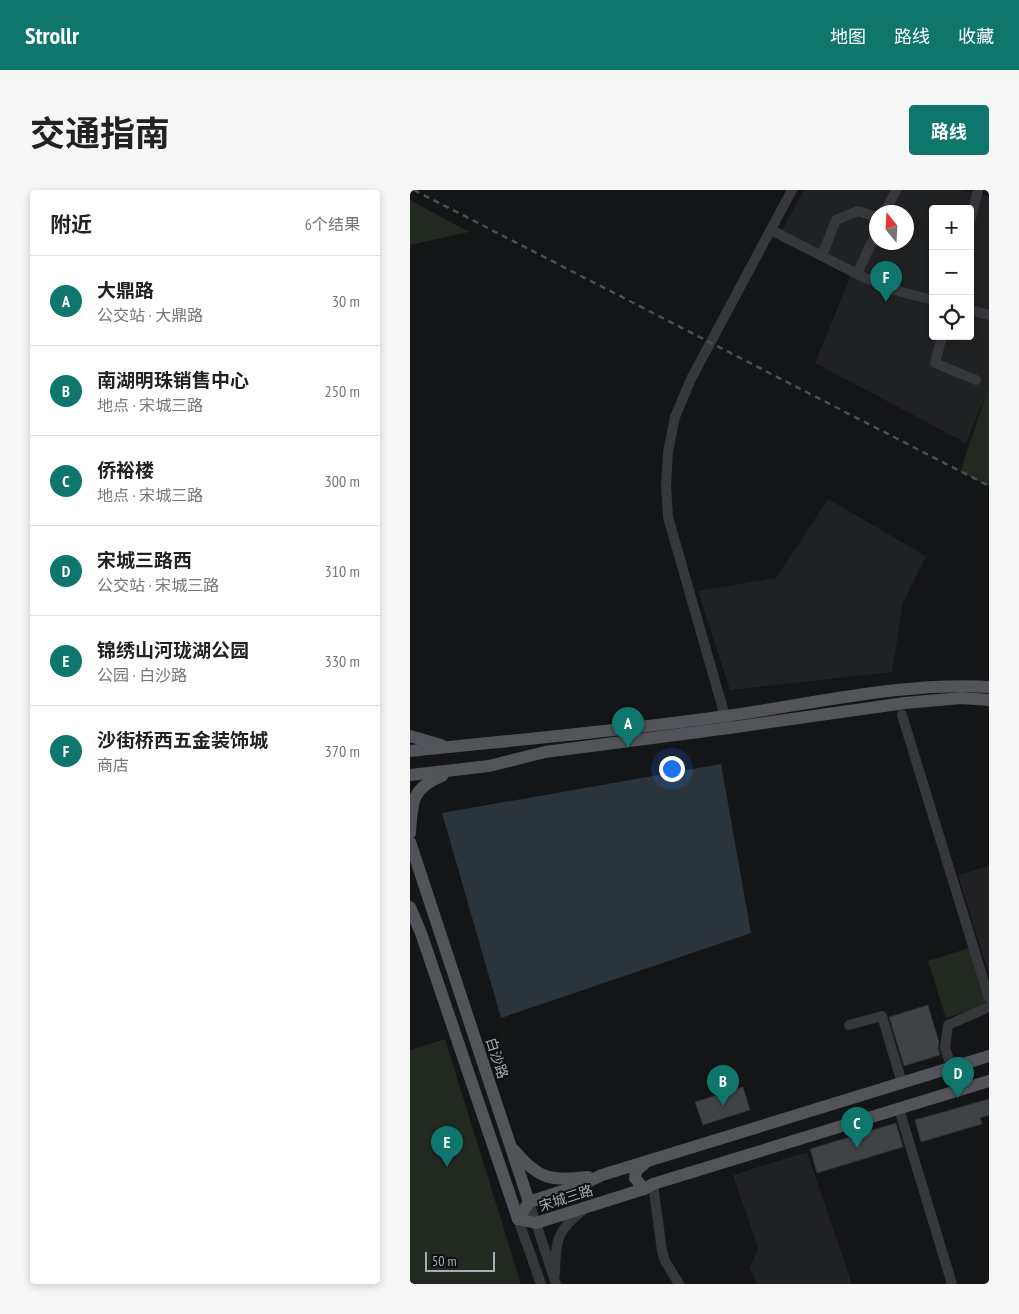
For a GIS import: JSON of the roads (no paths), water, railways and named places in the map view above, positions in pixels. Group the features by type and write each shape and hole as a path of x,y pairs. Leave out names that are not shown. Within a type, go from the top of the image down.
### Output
{"main road":[{"path":"410,775 489,766 545,752 727,722 900,690 960,686 989,687"},
{"path":"410,751 961,698 989,700"},
{"path":"410,736 448,747"},
{"path":"410,833 412,804 420,788 428,782 455,770"},
{"name":"白沙路","path":"410,842 529,1202"},
{"path":"410,908 421,933 518,1219"},
{"name":"宋城三路","path":"989,1056 602,1175 581,1185 529,1202 518,1219 536,1223 648,1186 989,1081"},
{"path":"509,1145 523,1161 542,1176 558,1180 602,1175"},
{"path":"646,1162 636,1170 635,1178 648,1186"}],"street":[{"path":"727,722 668,517 666,487 668,452 675,417 691,379 792,190"},
{"path":"888,205 896,190"},
{"path":"974,206 978,190"},
{"path":"822,256 836,220 858,211 869,215"},
{"path":"771,230 890,289 929,299"},
{"path":"857,274 869,247"},
{"path":"974,311 989,314"},
{"path":"941,340 935,363 976,380"},
{"path":"902,715 989,998"},
{"path":"952,1068 945,1048 948,1025 989,1007"},
{"path":"849,1025 882,1016 902,1083"},
{"path":"899,1109 952,1284"},
{"path":"648,1186 665,1261 679,1284"},
{"name":"白沙路","path":"529,1202 556,1282"},
{"path":"556,1282 556,1244 562,1230 570,1220 586,1207"},
{"path":"518,1219 541,1284"}],"railway":[{"path":"414,190 989,486"}],"place":[{"name":"沙街桥西五金装饰城","path":"886,302"},
{"name":"大鼎路","path":"628,748"},
{"name":"宋城三路西","path":"958,1098"},
{"name":"南湖明珠销售中心","path":"723,1106"},
{"name":"侨裕楼","path":"857,1148"},
{"name":"锦绣山河珑湖公园","path":"447,1167"}]}
